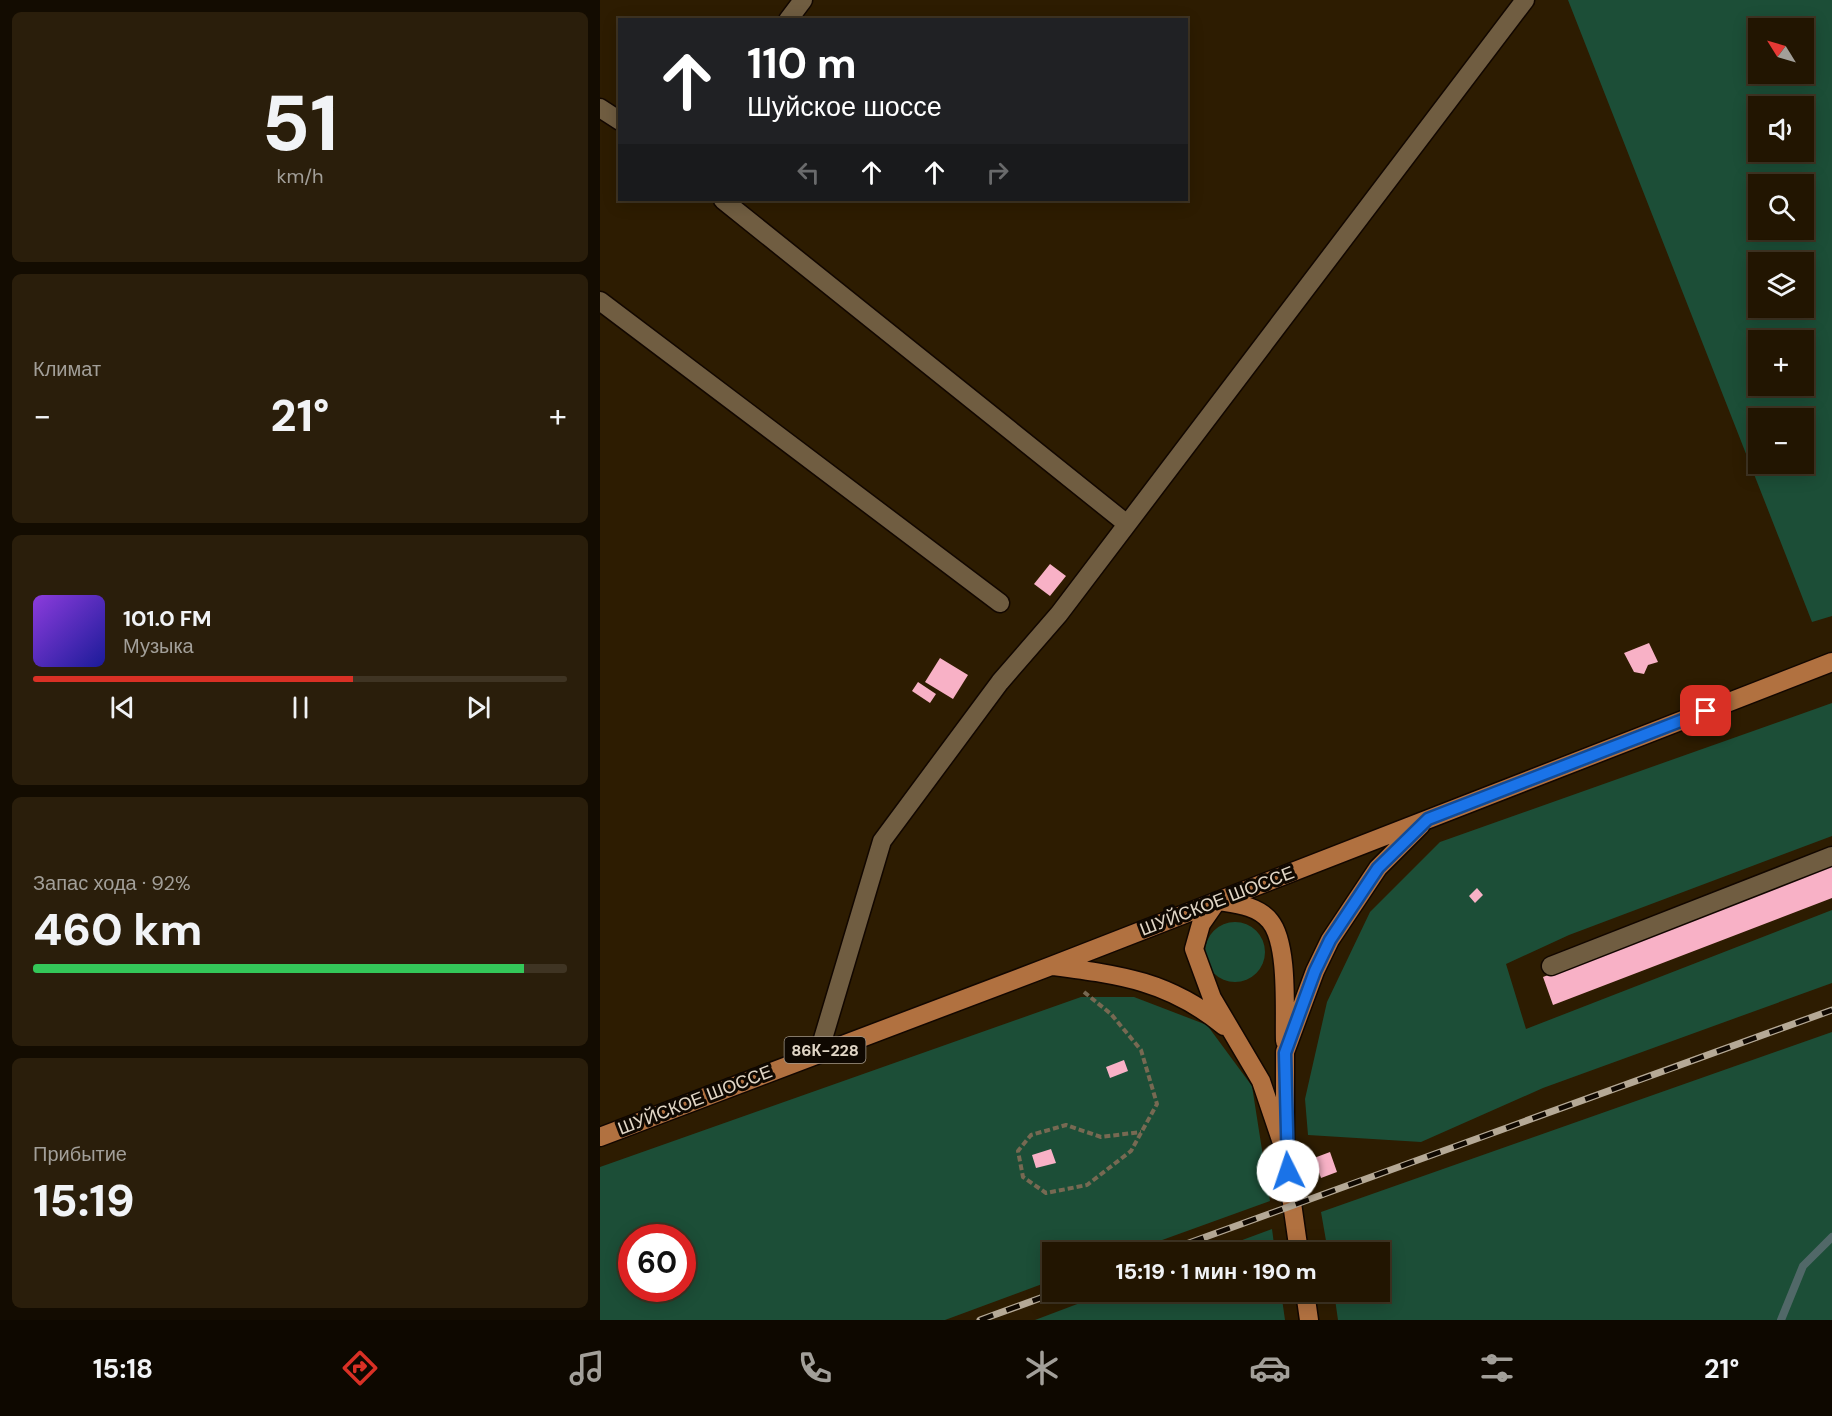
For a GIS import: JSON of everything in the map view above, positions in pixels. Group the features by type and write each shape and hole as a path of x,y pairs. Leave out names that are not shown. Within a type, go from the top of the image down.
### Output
{"main road":[{"name":"ШУЙСКОЕ ШОССЕ","path":"600,1137 819,1052 1051,966 1832,662"},
{"path":"1285,1053 1315,971 1330,940 1378,868 1428,819"},
{"path":"1286,1154 1261,1081 1212,998 1194,949 1201,924 1217,901 1249,906 1270,921 1281,944 1286,1154 1298,1242"},
{"path":"1051,966 1149,983 1206,1011 1233,1034"},
{"path":"1306,1302 1309,1320"}],"lane":[{"path":"790,18 803,0"},
{"path":"819,1052 882,841 1000,682 1059,614 1525,0"},
{"path":"600,108 618,120"},
{"path":"724,201 1127,524"},
{"path":"600,301 1000,603"},
{"path":"1551,966 1832,856"}],"path":[{"path":"1051,966 1111,1014 1141,1050 1157,1104 1142,1132 1131,1151 1087,1185 1046,1193 1023,1177 1018,1151 1031,1135 1066,1125 1101,1137 1142,1132"}],"green space":[{"path":"1568,0 1832,0 1832,616 1812,622 1754,474 1814,474 1814,408 1748,408 1748,459"},
{"path":"1832,703 1832,836 1569,935 1506,964 1526,1029 1832,910 1832,983 1543,1088 1421,1142 1308,1135 1305,1099 1327,1002 1370,912 1440,842"},
{"path":"1229,922 1241,922 1252,927 1260,935 1265,952 1263,964 1252,977 1241,982 1229,982 1218,977 1210,969 1205,958 1205,946 1210,935 1218,927"},
{"path":"1081,997 1134,997 1207,1025 1252,1086 1270,1201 1157,1242 1042,1242 1042,1284 945,1320 600,1320 600,1167"},
{"path":"1832,1032 1832,1320 1338,1320 1335,1302 1390,1302 1390,1242 1326,1242 1321,1212"},
{"path":"1272,1229 1274,1242 1237,1242"},
{"path":"1083,1302 1282,1302 1285,1320 1035,1320"}],"building":[{"path":"1050,564 1066,576 1050,596 1034,584"},
{"path":"1649,643 1658,662 1648,665 1644,674 1634,672 1624,653"},
{"path":"940,658 968,675 953,699 925,682"},
{"path":"918,682 936,694 930,703 912,691"},
{"path":"1832,866 1832,898 1553,1005 1543,977"},
{"path":"1477,888 1483,895 1475,903 1469,896"},
{"path":"1124,1060 1128,1071 1110,1078 1106,1067"},
{"path":"1051,1149 1056,1163 1036,1168 1032,1155"},
{"path":"1330,1152 1337,1172 1321,1178 1314,1158"}],"waterway":[{"path":"1781,1320 1803,1266 1832,1237"}],"railway":[{"path":"1192,1242 1832,1010"},
{"path":"980,1320 1042,1297"}],"route":[{"path":"1288,1171 1285,1053 1315,971 1330,940 1378,868 1428,819 1706,711"}]}
